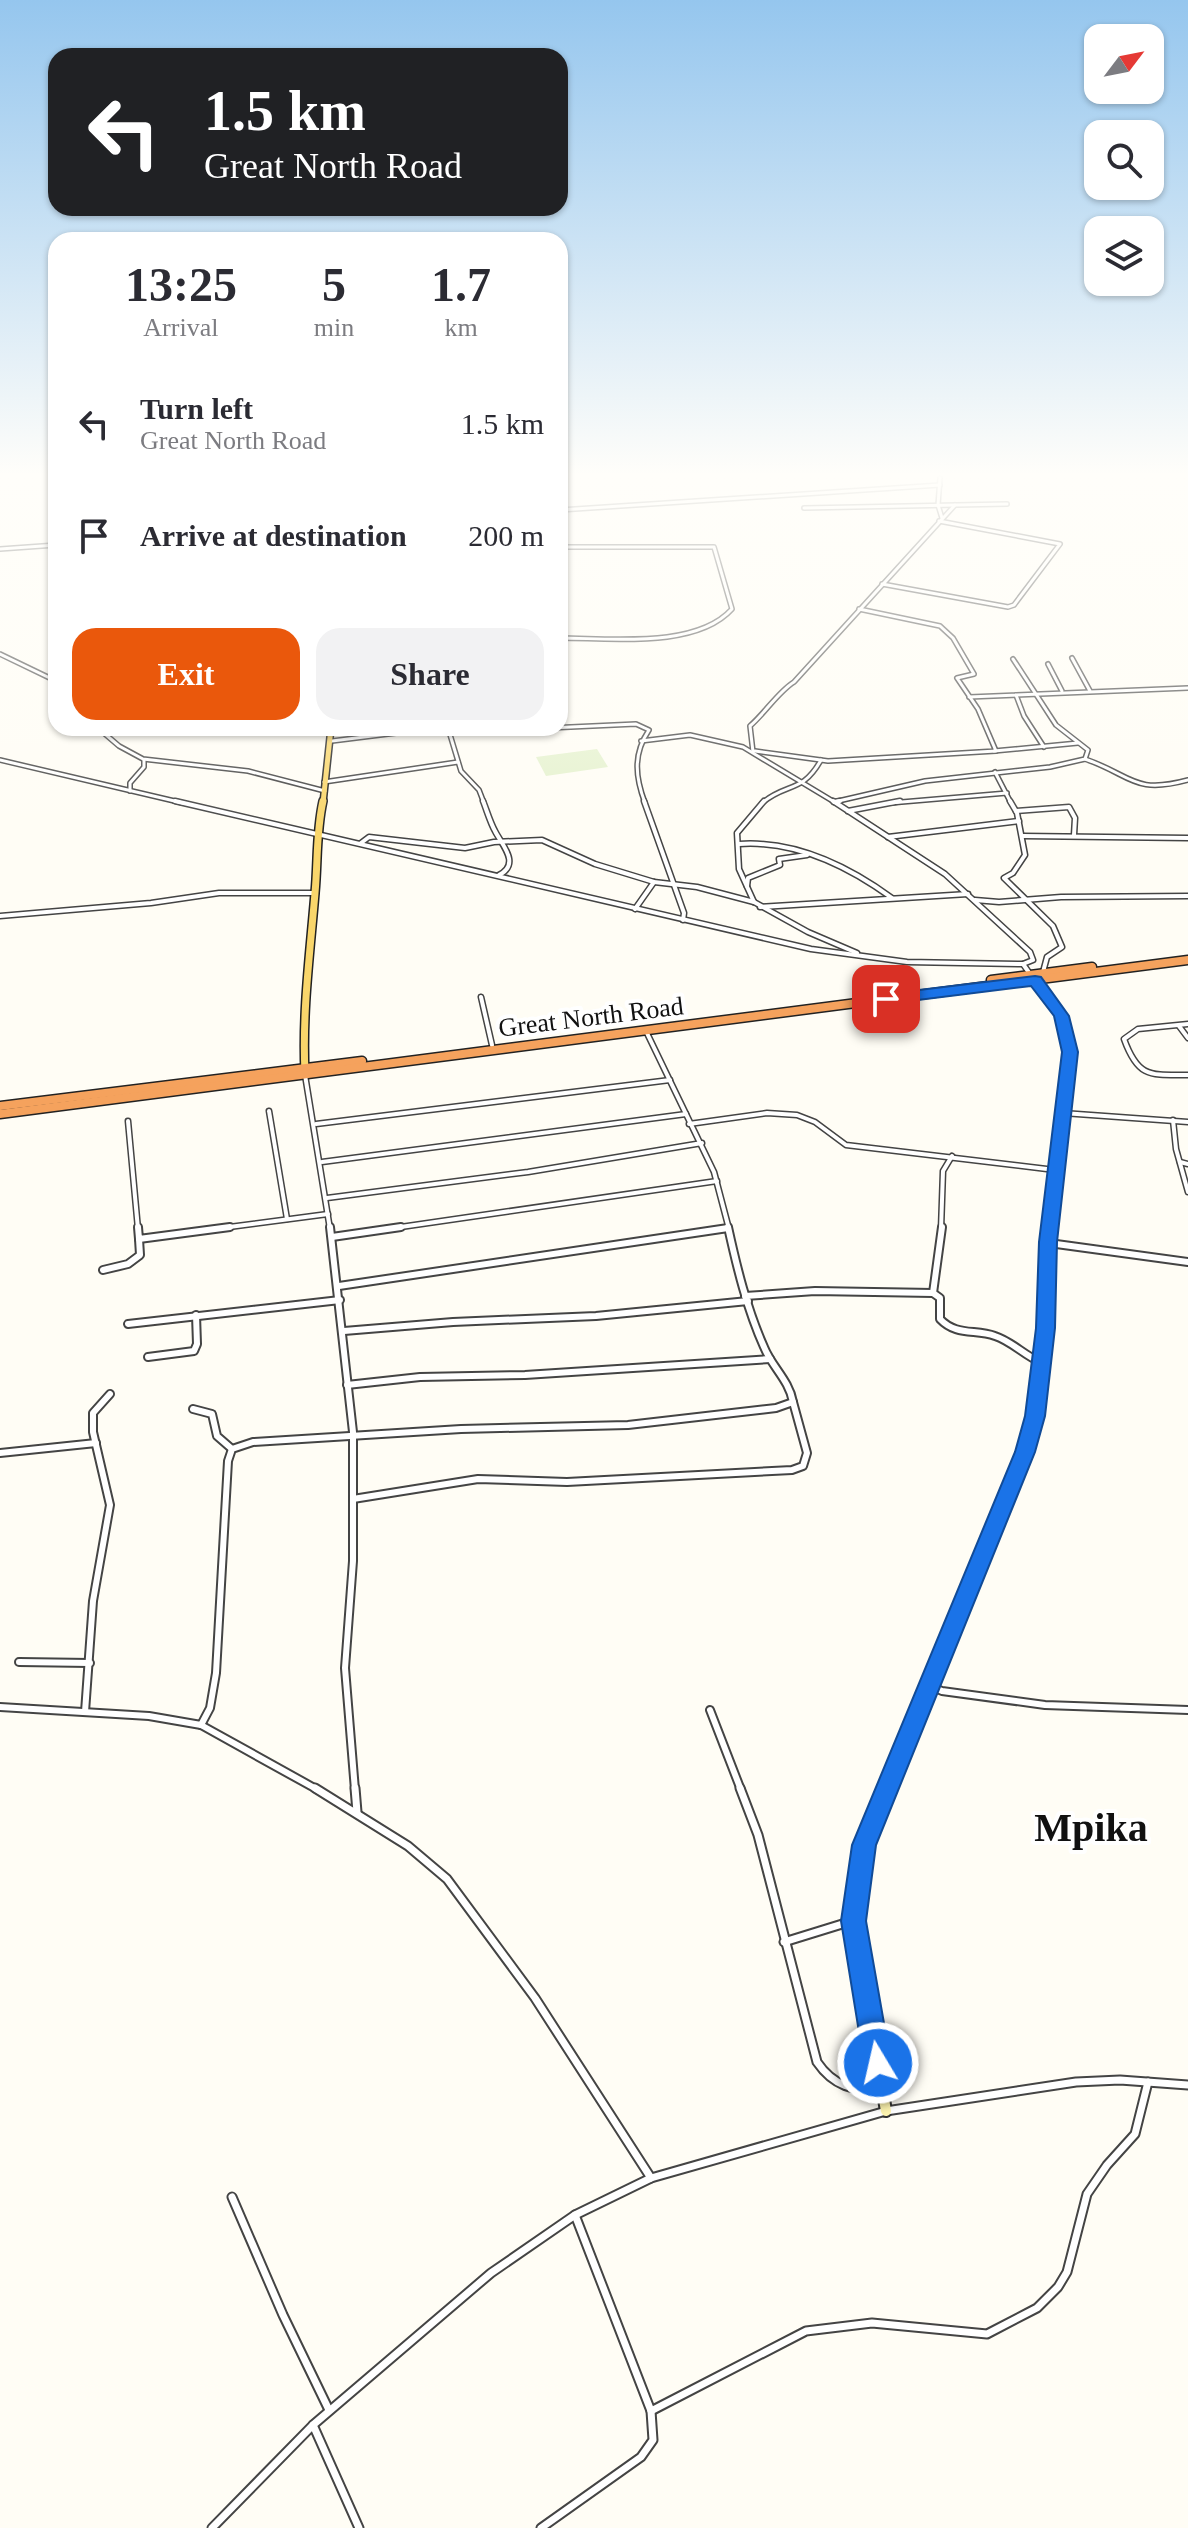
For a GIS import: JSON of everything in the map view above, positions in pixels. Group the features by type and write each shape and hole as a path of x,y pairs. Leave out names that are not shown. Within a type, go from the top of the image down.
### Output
{"highway":[{"name":"Great North Road","path":"0,1106 645,1029 1032,977 1043,972 1188,957"},
{"name":"Great North Road","path":"0,1114 492,1045 1188,957"}],"main road":[{"path":"304,1071 303,1036 316,893 316,834 332,736"},
{"path":"886,2111 854,1921 864,1845 1025,1452 1035,1416 1042,1363 1048,1242 1070,1052 1067,1031 1052,1000 1032,977"}],"street":[{"path":"568,638 697,633 725,618 732,609 728,596"},
{"path":"754,752 750,726 770,709 783,689 794,682 871,596"},
{"path":"948,596 1008,607 1021,596"},
{"path":"859,609 943,627 974,674 957,678 991,734 996,751 993,751"},
{"path":"0,654 48,677"},
{"path":"1072,658 1090,691"},
{"path":"1013,659 1056,725 1089,753 1085,759"},
{"path":"1048,664 1062,691"},
{"path":"968,697 1188,688"},
{"path":"1015,694 1044,747"},
{"path":"568,727 641,725 649,730 641,741 636,767 640,789 684,913 683,920"},
{"path":"107,736 143,759 248,771 325,791"},
{"path":"332,741 372,736"},
{"path":"450,736 464,776 479,790 500,842 511,857 505,872 498,876"},
{"path":"0,760 811,949 907,962 1023,964 1033,960 1030,952 945,874 754,752 699,736 641,741"},
{"path":"754,752 821,760 906,759 1078,743"},
{"path":"130,791 130,783 144,767 143,759"},
{"path":"833,802 925,781 1062,765 1085,759 1108,767 1139,786 1166,786 1188,780"},
{"path":"756,904 739,869 737,833 765,800 799,788 821,760"},
{"path":"324,782 458,762"},
{"path":"995,772 1016,811 1025,856 1015,871 1004,878 1053,926 1062,947 1047,957 1043,972"},
{"path":"847,812 908,799 1007,793"},
{"path":"1016,811 1069,807 1075,818 1074,835"},
{"path":"887,838 1019,821"},
{"path":"1023,836 1188,838"},
{"path":"361,843 366,837 465,848 542,840 595,864 654,882 701,887 756,904 858,955"},
{"path":"739,844 753,841 810,854 852,871 892,898"},
{"path":"746,887 748,878 780,865 779,859 810,854"},
{"path":"635,909 654,882"},
{"path":"0,916 151,903 219,893 316,893"},
{"path":"756,904 968,894"},
{"path":"974,900 999,902 1188,896"},
{"path":"1023,964 1032,977"},
{"path":"481,997 492,1045"},
{"path":"1188,1024 1138,1029 1129,1032 1124,1039 1133,1065 1140,1071 1188,1075"},
{"path":"1179,1026 1188,1038"},
{"path":"353,1499 478,1479 567,1482 642,1476 686,1478 792,1470 803,1466 807,1453 793,1402 784,1377 770,1359 747,1299 717,1181 702,1143 689,1124 645,1029"},
{"path":"304,1071 316,1124 339,1286 353,1436 353,1561 345,1668 357,1813"},
{"path":"316,1124 670,1080"},
{"path":"269,1111 287,1219"},
{"path":"1063,1113 1188,1122"},
{"path":"322,1162 687,1114"},
{"path":"689,1124 792,1114 817,1123 829,1137 846,1145 1055,1170"},
{"path":"1173,1120 1188,1192"},
{"path":"103,1270 136,1260 140,1255 128,1121"},
{"path":"327,1198 528,1172 702,1143"},
{"path":"933,1293 943,1216 943,1171 952,1156"},
{"path":"1180,1162 1188,1164"},
{"path":"332,1237 717,1181"},
{"path":"139,1239 328,1214"},
{"path":"339,1286 728,1228"},
{"path":"1048,1242 1188,1262"},
{"path":"344,1331 453,1322 596,1316 815,1291 933,1293 940,1298 940,1319 947,1326 957,1331 996,1337 1042,1363"},
{"path":"128,1324 340,1300"},
{"path":"148,1357 194,1351 197,1344 196,1315"},
{"path":"347,1385 420,1377 525,1375 770,1359"},
{"path":"85,1712 93,1601 110,1505 96,1443 93,1413 110,1394"},
{"path":"232,1449 253,1442 461,1429 628,1425 776,1408 793,1402"},
{"path":"193,1409 212,1414 217,1436 232,1449"},
{"path":"0,1453 96,1443"},
{"path":"201,1725 210,1708 216,1673 228,1461 232,1449"},
{"path":"19,1662 90,1663"},
{"path":"928,1685 942,1691 1045,1705 1188,1710"},
{"path":"0,1707 149,1716 201,1725 279,1766 408,1846 447,1879 483,1924 535,1998 651,2178"},
{"path":"710,1710 758,1835 808,2036 825,2076 845,2090 882,2091"},
{"path":"784,1942 854,1921"},
{"path":"212,2528 329,2410 491,2273 575,2215 651,2178 886,2111 1076,2082 1188,2085"},
{"path":"651,2411 806,2331 872,2323 987,2334 1037,2308 1058,2287 1067,2272 1087,2194 1107,2165 1135,2134 1148,2082"},
{"path":"232,2197 283,2315 329,2410"},
{"path":"541,2528 641,2457 653,2440 651,2411 575,2215"},
{"path":"313,2425 359,2528"}],"green space":[{"path":"597,749 608,767 546,776 536,757"}],"district":[{"name":"Mpika","path":"1091,1827"}],"route":[{"path":"878,2063 854,1921 864,1845 1025,1452 1035,1416 1043,1357 1048,1242 1070,1052 1062,1016 1035,981 886,999"}]}
